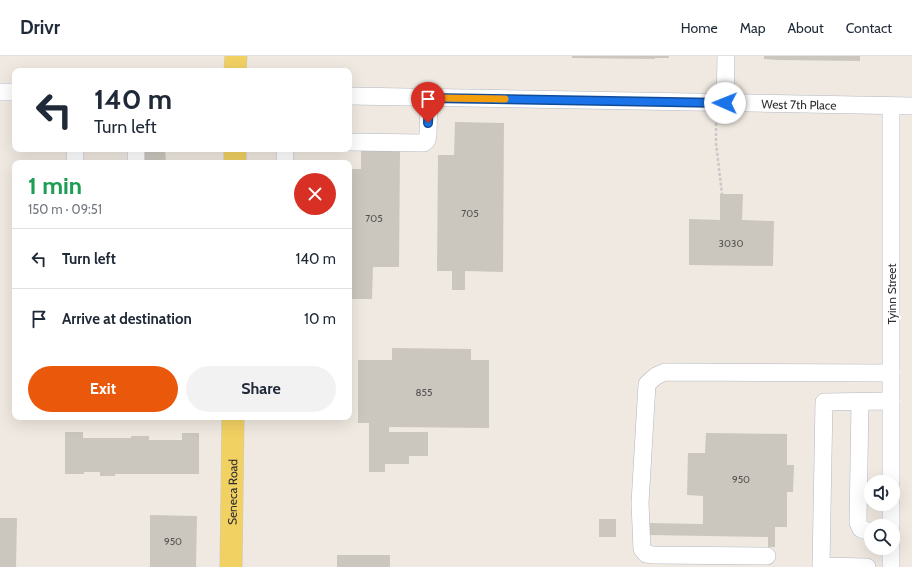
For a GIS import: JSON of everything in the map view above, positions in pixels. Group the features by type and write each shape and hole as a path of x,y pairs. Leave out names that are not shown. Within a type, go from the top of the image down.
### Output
{"main road":[{"path":"235,68 236,56"},
{"name":"Seneca Road","path":"232,567 233,420"}],"street":[{"path":"725,103 726,56"},
{"path":"0,92 12,92"},
{"name":"West 7th Place","path":"352,96 912,106"},
{"path":"352,142 424,143 427,140 428,135 429,98"},
{"name":"Tyinn Street","path":"891,106 891,475"},
{"path":"767,556 653,555 646,554 642,549 640,503 647,384 656,376 664,372 891,373"},
{"path":"867,567 821,566 824,402 891,401"},
{"path":"860,402 858,523 861,529 864,530"},
{"path":"891,555 891,567"}],"path":[{"path":"716,123 716,144 722,194"}],"building":[{"path":"572,56 669,56 669,58 572,58"},
{"path":"764,56 860,56 860,61 778,60 764,59"},
{"path":"455,122 504,123 503,272 465,271 465,290 452,290 452,271 437,271 438,155 454,155"},
{"path":"361,151 400,151 399,267 373,267 372,299 352,299 352,169 361,169"},
{"path":"141,152 165,152 166,160 142,160"},
{"path":"720,194 743,194 742,220 774,221 773,266 689,265 689,219 720,220"},
{"path":"392,348 471,349 471,360 489,360 489,428 389,427 389,432 428,432 428,456 409,456 409,464 385,464 385,472 369,472 369,423 358,423 358,360 392,360"},
{"path":"65,432 83,432 83,438 131,438 131,436 149,436 149,440 182,440 182,433 199,433 199,474 115,474 115,476 100,476 100,472 84,472 84,474 65,474"},
{"path":"706,433 787,434 787,465 794,465 793,492 787,492 787,527 775,527 775,547 768,547 768,537 649,535 649,523 703,524 703,496 687,495 688,453 705,453"},
{"path":"150,515 197,516 196,567 150,567"},
{"path":"0,518 17,518 16,567 0,567"},
{"path":"599,519 616,519 616,537 599,537"},
{"path":"337,555 390,555 390,567 337,567"}],"slow traffic":[{"path":"441,98 505,99"}],"route":[{"path":"428,123 429,98 725,103"}]}
